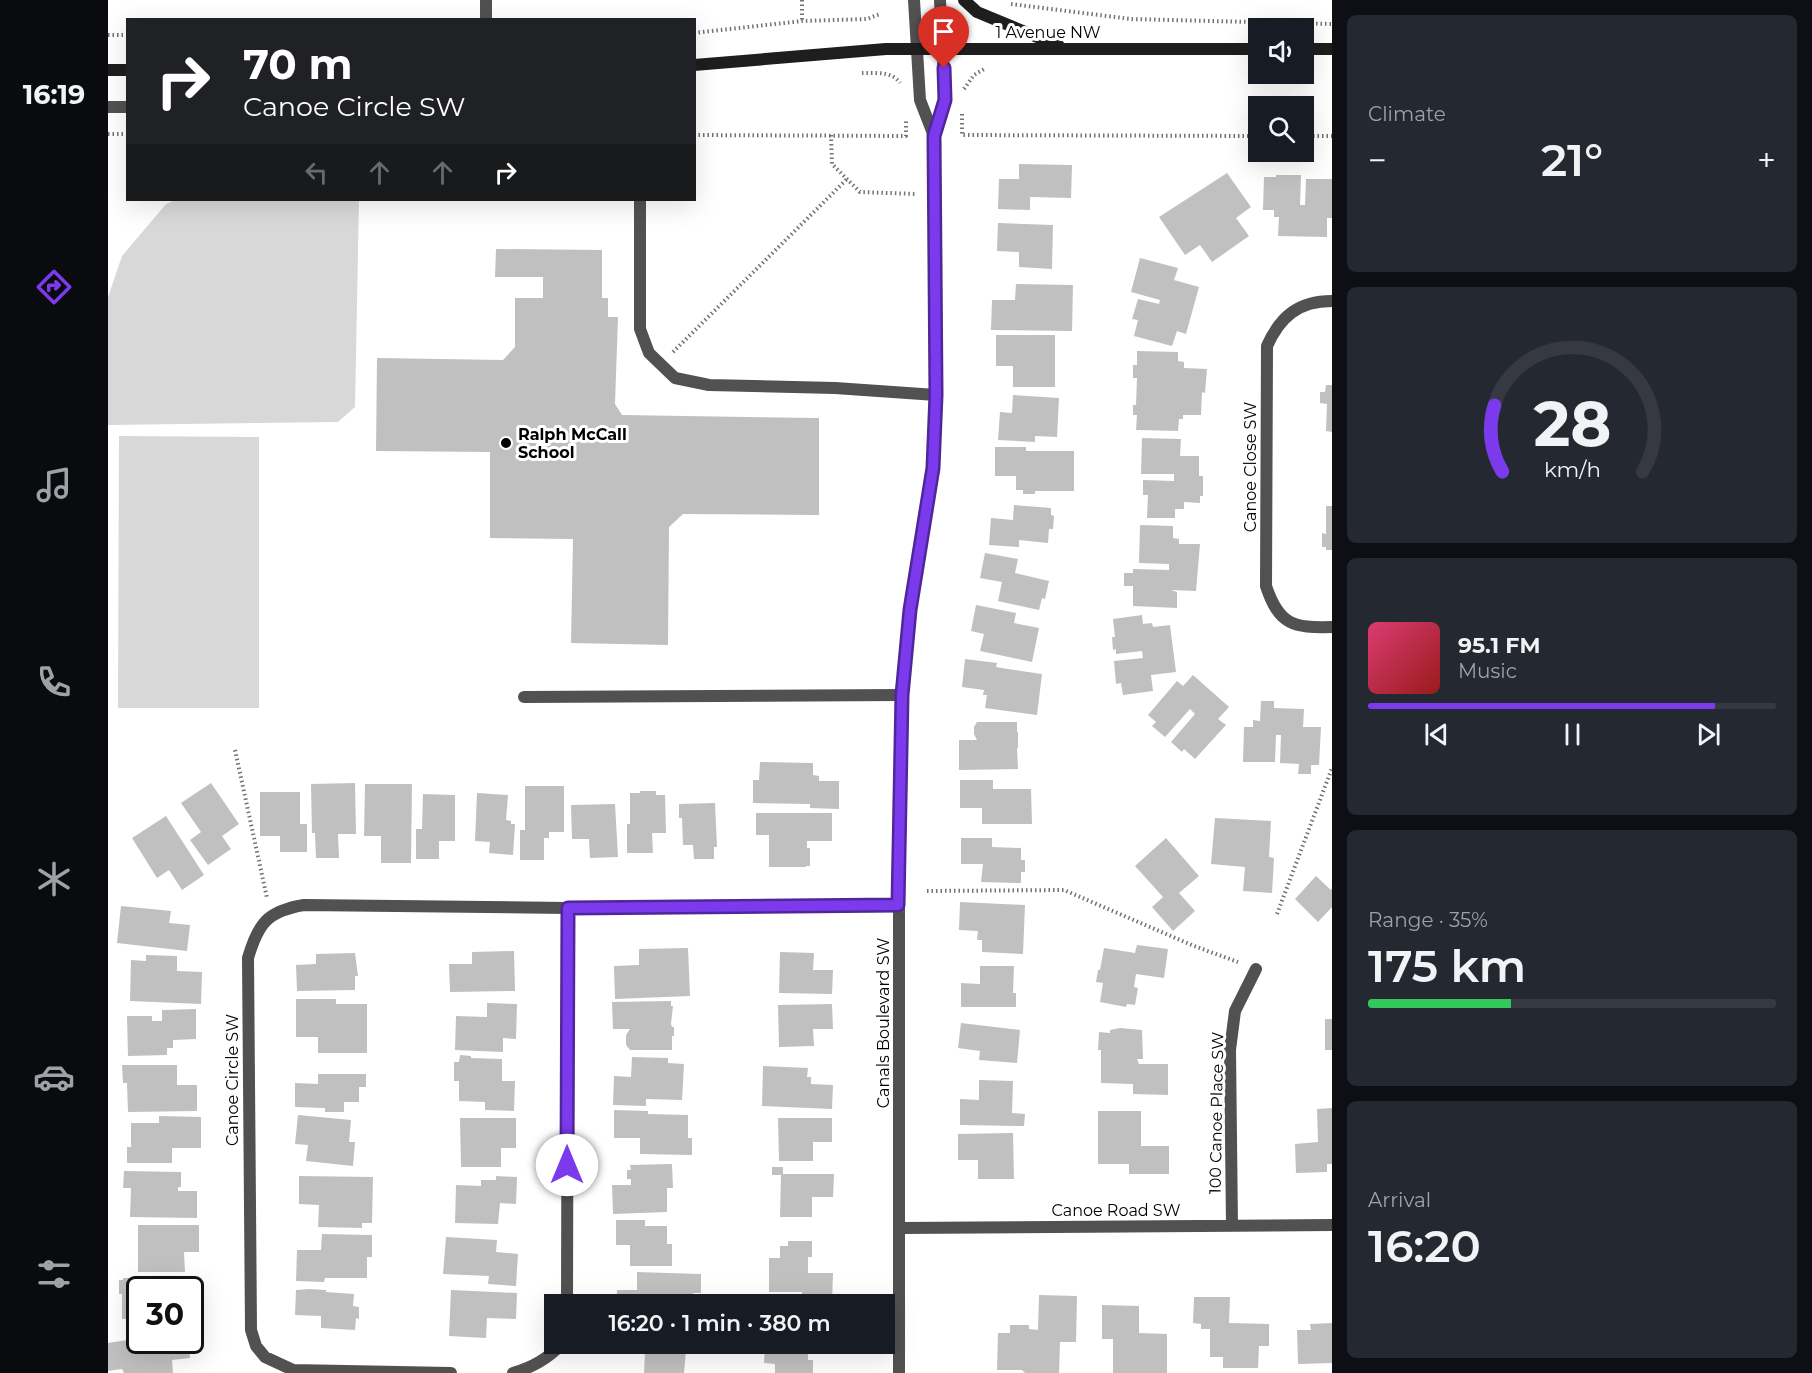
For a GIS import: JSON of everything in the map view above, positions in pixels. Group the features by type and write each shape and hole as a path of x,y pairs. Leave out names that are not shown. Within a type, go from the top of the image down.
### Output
{"street":[{"path":"486,0 486,18"},
{"name":"Canals Boulevard SW","path":"914,0 920,100 934,136"},
{"name":"Canals Boulevard SW","path":"899,1373 898,905 902,695 910,610 933,468 936,395 934,136 945,100 940,0"},
{"path":"964,0 977,12 1065,48"},
{"name":"1 Avenue NW","path":"696,65 917,48 1248,49"},
{"path":"1314,49 1332,49"},
{"path":"108,70 126,70"},
{"path":"108,107 126,107"},
{"path":"639,201 639,329 649,353 675,378 709,385 835,388 936,395"},
{"name":"Canoe Close SW","path":"1332,301 1320,301 1302,306 1288,315 1275,329 1267,346 1266,586 1272,605 1282,617 1295,625 1309,628 1332,627"},
{"path":"524,697 902,695"},
{"path":"271,916 287,908 304,905 568,908 898,905"},
{"path":"567,1294 568,908"},
{"name":"Canoe Circle SW","path":"271,916 254,935 248,958 251,1330 256,1346 265,1357 293,1370 451,1373"},
{"name":"100 Canoe Place SW","path":"1232,1226 1230,1050 1235,1011 1256,969"},
{"name":"Canoe Road SW","path":"900,1228 1332,1226"},
{"path":"513,1373 531,1368 553,1354"}],"path":[{"path":"802,0 802,21"},
{"path":"1001,3 1131,19 1332,24"},
{"path":"696,33 802,21 867,19 880,14"},
{"path":"108,35 126,35"},
{"path":"962,99 968,82 974,75 988,68"},
{"path":"862,73 881,72 897,79 901,85"},
{"path":"962,111 962,135 1248,136"},
{"path":"696,135 906,136 906,113"},
{"path":"108,134 126,134"},
{"path":"831,135 832,164 860,192 934,194"},
{"path":"1314,136 1332,136"},
{"path":"660,365 847,179"},
{"path":"235,750 271,916"},
{"path":"1277,914 1332,768"},
{"path":"927,891 1064,890 1194,946 1256,969"}],"shaded area":[{"path":"173,201 359,201 355,407 338,422 108,425 108,297 122,256 166,204"},
{"path":"119,436 259,437 259,708 118,708"}],"building":[{"path":"1019,164 1072,165 1071,198 1030,197 1030,210 998,209 999,179 1019,179"},
{"path":"1227,173 1251,207 1236,218 1249,236 1212,262 1200,245 1185,255 1159,217"},
{"path":"1276,175 1301,175 1300,205 1305,205 1306,179 1332,179 1332,218 1327,218 1327,237 1278,236 1279,217 1274,217 1274,210 1263,210 1264,177 1276,177"},
{"path":"998,223 1053,225 1052,269 1019,267 1019,252 997,251"},
{"path":"496,249 602,250 602,298 608,298 608,317 618,317 615,404 622,415 819,418 819,515 683,514 669,527 668,645 571,643 573,539 490,538 490,452 376,451 377,358 503,360 515,347 515,298 543,298 543,277 495,277"},
{"path":"1140,258 1178,268 1174,280 1199,287 1186,334 1177,331 1172,346 1134,336 1138,320 1132,319 1138,299 1159,304 1160,300 1131,292"},
{"path":"1016,284 1073,285 1072,331 991,330 992,300 1015,300"},
{"path":"996,335 1055,335 1055,387 1013,387 1013,366 996,366"},
{"path":"1137,351 1178,352 1178,361 1184,362 1184,368 1207,369 1205,393 1202,392 1201,415 1183,415 1183,419 1179,419 1178,431 1136,430 1137,415 1133,415 1133,405 1136,405 1137,378 1133,378 1133,365 1137,365"},
{"path":"1326,385 1332,385 1332,432 1326,431 1327,404 1320,403 1320,392 1325,392"},
{"path":"1013,395 1059,398 1057,437 1035,436 1035,442 998,440 1000,412 1012,413"},
{"path":"1142,438 1181,439 1180,456 1199,456 1199,476 1203,476 1203,496 1200,496 1200,503 1184,502 1184,509 1175,509 1175,518 1147,518 1148,495 1143,495 1143,480 1174,481 1174,474 1141,474"},
{"path":"995,447 1026,447 1026,451 1074,451 1074,491 1035,491 1035,494 1023,494 1023,490 1016,490 1016,476 995,476"},
{"path":"1014,505 1051,508 1051,515 1054,516 1053,529 1049,529 1048,543 1019,540 1019,547 989,545 991,518 1013,520"},
{"path":"1326,506 1332,506 1332,550 1322,547 1322,533 1326,534"},
{"path":"1140,525 1173,526 1173,538 1179,539 1179,544 1200,544 1196,591 1171,590 1177,592 1177,608 1133,606 1133,586 1124,586 1124,573 1133,573 1133,569 1169,570 1169,564 1139,563"},
{"path":"985,553 1018,559 1015,573 1049,581 1045,599 1042,598 1039,610 998,601 1002,582 980,578"},
{"path":"976,605 1016,613 1014,623 1039,628 1032,662 980,651 984,634 971,631"},
{"path":"1142,615 1143,624 1152,623 1153,627 1170,625 1176,672 1151,675 1153,691 1123,695 1121,683 1116,684 1114,661 1143,658 1142,651 1116,654 1116,649 1113,650 1112,637 1115,637 1113,619"},
{"path":"965,659 997,663 996,667 1042,674 1037,715 985,708 987,695 983,695 984,690 962,687"},
{"path":"1193,675 1229,707 1218,719 1226,725 1195,759 1184,749 1182,752 1171,742 1195,714 1190,709 1165,737 1152,726 1156,722 1148,715 1177,681 1183,686"},
{"path":"1261,701 1274,701 1274,708 1304,709 1303,727 1321,727 1319,765 1311,765 1311,774 1298,774 1299,764 1280,763 1281,735 1276,735 1275,762 1243,762 1244,727 1253,727 1253,720 1260,721"},
{"path":"977,722 1017,722 1018,769 959,770 959,740 977,740 974,727"},
{"path":"760,762 813,763 813,775 819,776 819,781 839,781 839,809 810,808 810,804 753,803 753,780 759,780"},
{"path":"960,780 993,780 993,789 1031,789 1032,824 982,824 982,808 960,808"},
{"path":"211,783 239,824 222,836 231,849 208,865 190,840 201,832 181,803"},
{"path":"355,783 356,834 338,834 339,858 316,858 315,833 312,833 311,784"},
{"path":"365,784 412,784 411,863 381,863 381,836 364,836"},
{"path":"525,786 564,786 564,832 549,832 549,838 544,838 544,860 520,860 520,830 525,830"},
{"path":"640,791 656,791 656,795 665,795 666,833 652,833 653,853 627,853 630,793 640,793"},
{"path":"260,792 300,792 300,824 307,824 307,852 280,852 280,836 260,836"},
{"path":"477,793 508,795 506,820 515,824 513,855 489,853 490,842 475,841"},
{"path":"423,794 455,795 455,841 439,841 439,859 416,859 416,829 422,829"},
{"path":"715,803 717,847 714,847 714,859 694,859 693,845 683,845 679,804"},
{"path":"615,804 618,857 590,858 589,839 572,839 571,805"},
{"path":"756,813 832,813 832,841 807,841 807,848 810,848 810,866 769,867 769,835 756,835"},
{"path":"166,816 204,875 182,890 169,870 157,878 132,838"},
{"path":"1215,818 1271,821 1269,857 1274,858 1272,893 1243,891 1245,867 1211,864"},
{"path":"961,838 992,838 992,847 1021,848 1021,860 1025,860 1025,872 1021,872 1021,883 981,882 983,864 961,864"},
{"path":"1166,838 1199,876 1179,893 1195,911 1173,931 1152,907 1163,897 1135,866"},
{"path":"1316,876 1331,890 1332,888 1332,907 1318,922 1295,899"},
{"path":"960,902 1025,905 1023,954 982,952 982,940 977,940 978,931 959,930"},
{"path":"121,906 171,911 169,923 190,925 187,951 117,943"},
{"path":"1137,945 1168,949 1164,978 1136,974 1134,987 1138,988 1135,1005 1127,1004 1126,1007 1100,1002 1103,983 1096,982 1104,948 1135,953"},
{"path":"688,948 690,996 615,999 614,966 639,965 639,949"},
{"path":"514,951 515,991 450,992 449,964 472,964 472,952"},
{"path":"780,952 814,953 813,970 833,970 832,994 779,993"},
{"path":"355,953 358,976 355,976 355,990 297,991 296,965 316,964 316,954"},
{"path":"146,955 177,956 177,971 202,972 201,1004 130,1001 131,960 146,961"},
{"path":"980,966 1014,966 1013,993 1016,993 1016,1007 961,1007 961,983 980,984"},
{"path":"296,999 336,999 336,1004 367,1004 367,1053 318,1053 318,1037 296,1037"},
{"path":"671,1001 671,1006 673,1006 671,1024 674,1027 672,1050 630,1050 626,1045 626,1035 630,1029 613,1029 612,1002"},
{"path":"487,1003 517,1004 516,1039 503,1038 503,1052 455,1050 456,1016 487,1017"},
{"path":"832,1004 833,1029 813,1029 814,1046 779,1047 778,1005"},
{"path":"196,1009 196,1039 173,1040 173,1048 167,1048 167,1055 128,1056 127,1016 152,1016 152,1021 162,1021 162,1010"},
{"path":"1325,1019 1332,1019 1332,1050 1325,1050"},
{"path":"961,1023 1020,1030 1017,1063 979,1060 980,1051 958,1048"},
{"path":"1120,1028 1142,1030 1143,1059 1137,1059 1139,1064 1168,1064 1168,1095 1133,1094 1133,1084 1101,1083 1099,1032 1110,1033 1110,1030"},
{"path":"460,1055 471,1056 471,1058 502,1059 502,1081 515,1081 514,1111 485,1110 485,1102 459,1101 459,1081 454,1081 454,1062 459,1062"},
{"path":"632,1057 668,1058 668,1063 684,1064 682,1100 646,1099 646,1106 613,1105 614,1076 631,1077"},
{"path":"122,1065 177,1065 177,1085 197,1085 197,1111 128,1112 127,1083 123,1083"},
{"path":"763,1066 808,1068 807,1077 811,1077 811,1084 833,1085 832,1109 762,1106"},
{"path":"318,1074 366,1074 366,1087 359,1087 359,1102 344,1102 344,1112 325,1112 325,1108 295,1107 295,1083 318,1084"},
{"path":"979,1080 1013,1081 1012,1113 1025,1114 1024,1126 960,1125 960,1099 979,1100"},
{"path":"1332,1108 1332,1164 1327,1164 1327,1172 1296,1173 1295,1144 1318,1142 1317,1109"},
{"path":"614,1110 688,1115 688,1138 692,1138 692,1155 640,1154 640,1138 614,1138"},
{"path":"1098,1111 1141,1111 1141,1146 1169,1146 1169,1174 1129,1174 1129,1164 1098,1164"},
{"path":"298,1115 351,1120 349,1142 355,1142 353,1166 306,1161 308,1145 295,1144"},
{"path":"159,1116 201,1117 201,1148 172,1148 172,1163 127,1163 127,1147 131,1147 131,1123 159,1123"},
{"path":"460,1118 516,1118 516,1148 501,1148 501,1167 461,1167"},
{"path":"778,1118 832,1118 832,1142 813,1142 813,1161 779,1161"},
{"path":"1013,1133 1014,1179 978,1179 978,1160 958,1160 958,1134"},
{"path":"672,1164 673,1188 667,1188 667,1212 613,1214 612,1185 631,1185 631,1179 627,1179 627,1170 631,1170 630,1165"},
{"path":"772,1167 783,1167 783,1174 834,1174 833,1197 812,1197 812,1217 780,1217 781,1175 772,1175"},
{"path":"124,1171 181,1172 181,1187 178,1187 178,1191 197,1191 197,1218 130,1217 131,1188 123,1188"},
{"path":"299,1176 373,1177 372,1223 362,1223 362,1228 318,1227 319,1205 299,1204"},
{"path":"496,1176 517,1177 516,1204 500,1203 498,1224 455,1223 456,1185 481,1186 481,1180 496,1180"},
{"path":"616,1220 645,1220 645,1226 667,1226 667,1244 672,1244 672,1266 630,1266 630,1245 616,1245"},
{"path":"138,1225 199,1225 199,1252 184,1252 185,1272 138,1272"},
{"path":"322,1234 372,1235 372,1257 367,1257 367,1278 325,1278 324,1282 296,1281 297,1250 321,1250"},
{"path":"446,1237 497,1240 496,1252 518,1254 516,1286 488,1284 489,1276 443,1274"},
{"path":"788,1241 812,1241 812,1257 808,1257 808,1273 833,1273 832,1294 769,1292 769,1258 780,1258 780,1246 788,1246"},
{"path":"637,1272 701,1274 701,1293 617,1294 617,1290 637,1290"},
{"path":"126,1278 126,1319 122,1319 122,1294 119,1294 119,1280"},
{"path":"309,1289 354,1294 353,1306 359,1307 359,1319 356,1318 355,1330 321,1328 321,1316 295,1315 296,1290"},
{"path":"451,1290 517,1293 516,1319 487,1318 486,1338 449,1336"},
{"path":"1039,1295 1077,1296 1076,1342 1060,1342 1059,1373 997,1370 998,1333 1010,1333 1010,1325 1029,1325 1029,1329 1038,1330"},
{"path":"1194,1297 1230,1297 1229,1323 1269,1324 1269,1346 1259,1346 1258,1368 1223,1368 1223,1357 1210,1357 1210,1329 1201,1329 1201,1324 1193,1323"},
{"path":"1102,1305 1139,1306 1139,1333 1167,1334 1167,1373 1113,1373 1113,1339 1102,1339"},
{"path":"1332,1323 1332,1363 1298,1364 1297,1330 1311,1330 1310,1324"},
{"path":"126,1340 126,1354 190,1354 190,1358 172,1360 173,1373 124,1373 122,1369 108,1371 108,1343"},
{"path":"645,1354 686,1354 684,1373 644,1373"},
{"path":"764,1354 808,1354 808,1360 813,1360 813,1373 775,1373 775,1364 764,1363"}],"place":[{"name":"Ralph McCall School","path":"506,443"}],"route":[{"path":"567,1165 568,908 898,905 904,658 933,468 936,395 934,136 945,100 944,68"}]}
